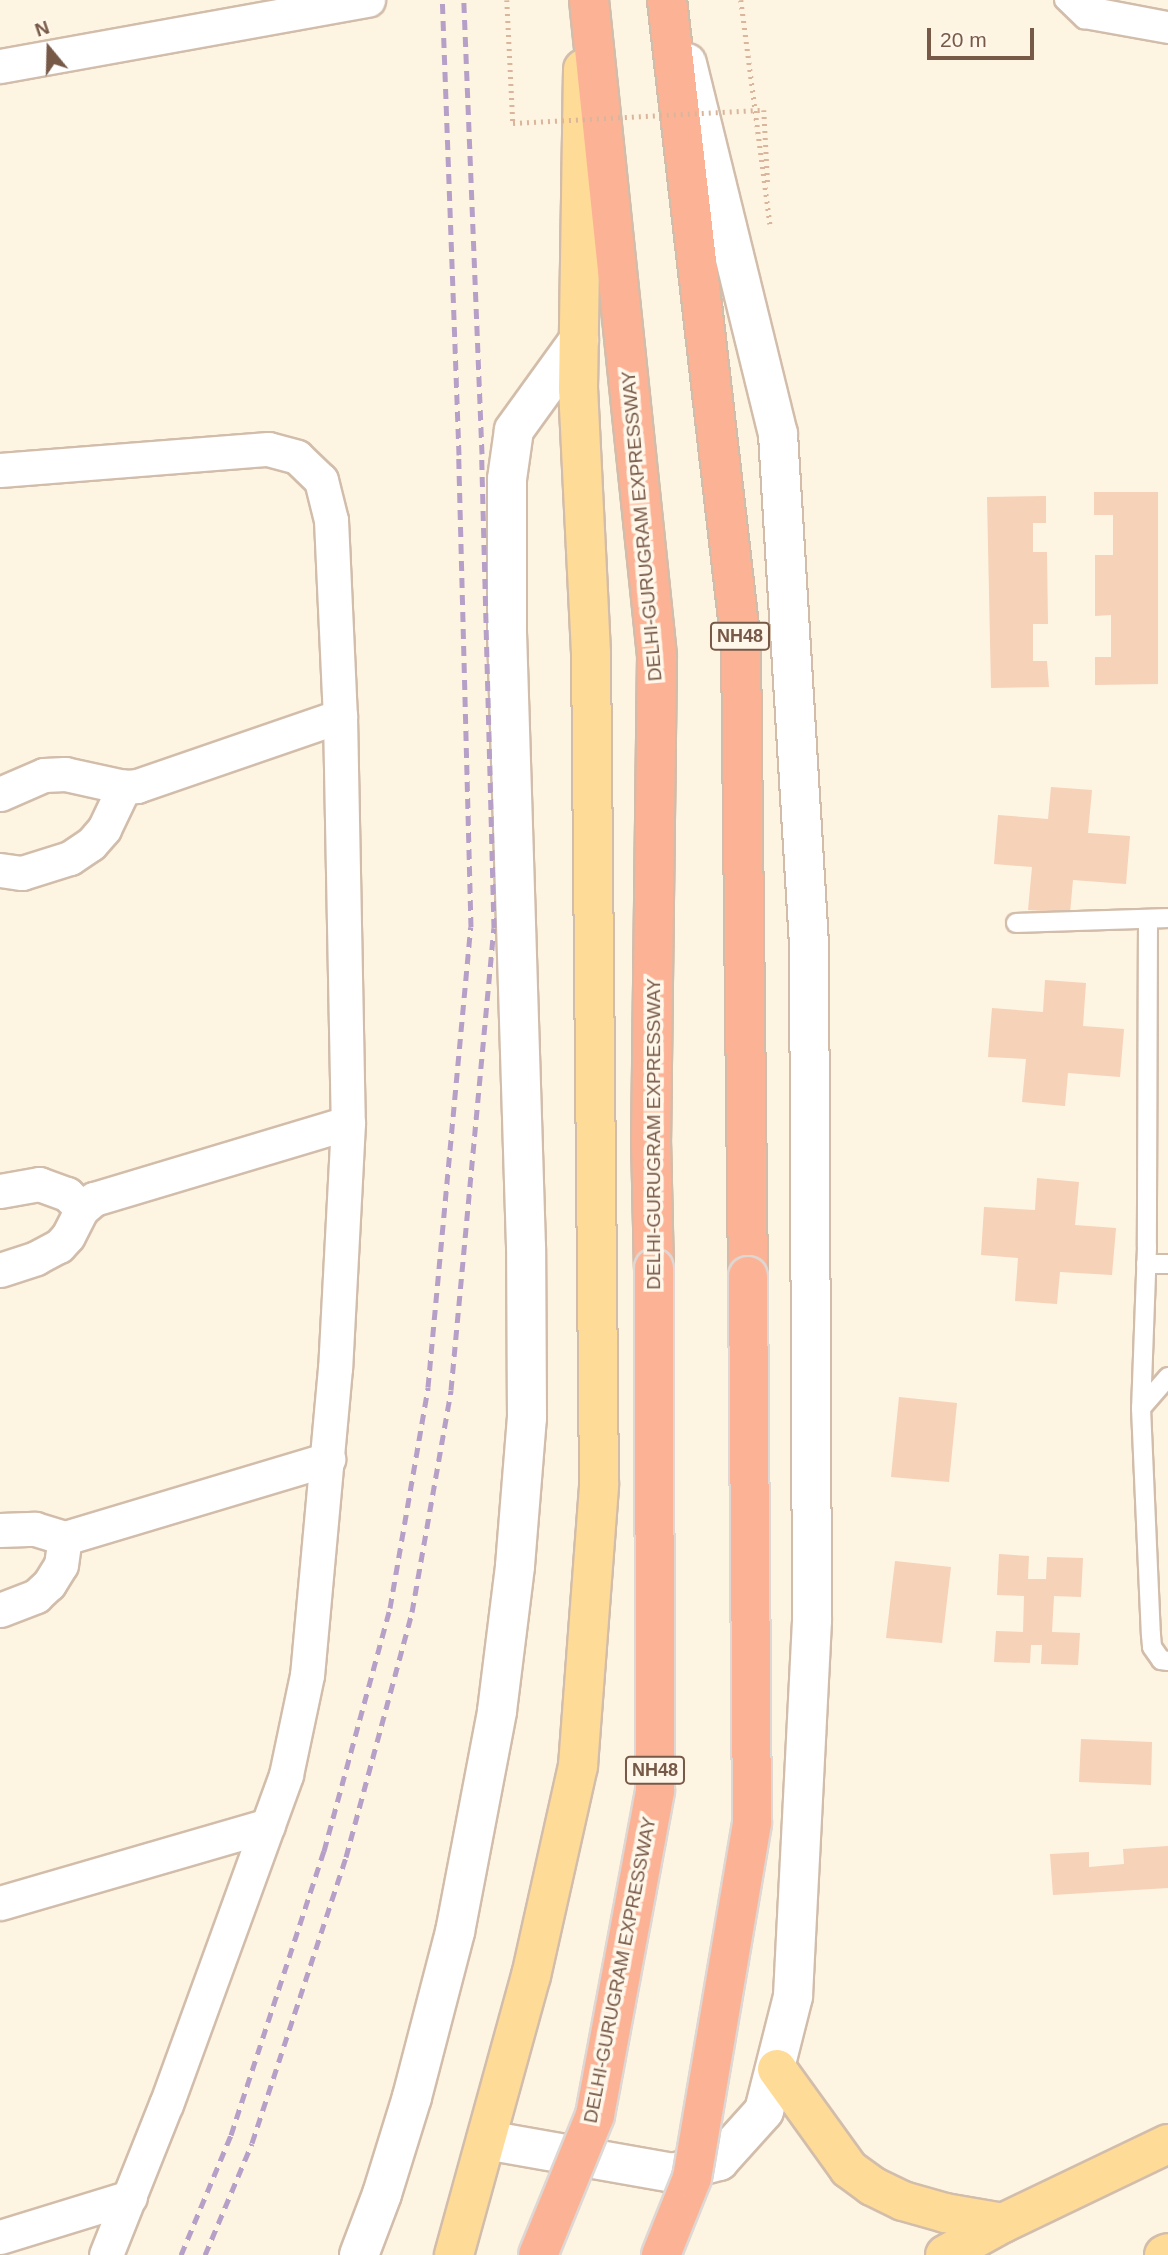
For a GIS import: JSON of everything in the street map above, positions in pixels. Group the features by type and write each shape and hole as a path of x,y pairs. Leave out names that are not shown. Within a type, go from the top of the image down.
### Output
{"highway":[{"name":"DELHI-GURUGRAM EXPRESSWAY","path":"538,2255 595,2115 655,1791 654,1268 651,1139 657,656 587,0"},
{"name":"NH48","path":"661,2255 692,2178 752,1823 741,644 669,0"}],"main road":[{"path":"458,2255 531,1976 578,1766 599,1485 591,653 579,340 587,0"},
{"path":"486,2140 673,2173 719,2161 764,2111 793,1996 812,1621 809,944 778,434 669,0"},
{"path":"359,2255 383,2194 416,2085 455,1932 497,1711 515,1566 527,1418 526,1247 507,631 507,479 514,430 579,340"},
{"path":"777,2068 849,2169 872,2186 903,2201 1003,2223"},
{"path":"945,2255 1003,2223 1168,2144"}],"street":[{"path":"0,66 368,0"},
{"path":"0,470 268,449 297,457 321,480 331,520 340,716 348,1123 328,1459 307,1675 286,1775 130,2197 106,2255"},
{"path":"0,794 44,775 65,774 124,787 152,782 340,716"},
{"path":"0,870 22,873 71,858 91,844 104,829 124,787"},
{"path":"0,1270 36,1258 59,1246 68,1236 82,1209 104,1195 348,1123"},
{"path":"0,1191 39,1184 67,1194 82,1209"},
{"path":"0,1530 34,1529 65,1538 328,1459"},
{"path":"0,1611 36,1596 49,1584 61,1565 65,1538"},
{"path":"0,1903 268,1825"},
{"path":"0,2236 130,2197"}],"lane":[{"path":"1068,4 1168,22"},
{"path":"1068,4 1084,19 1168,34"},
{"path":"1016,923 1168,918"},
{"path":"1148,919 1146,1264 1141,1408 1152,1647 1161,1660 1168,1661"},
{"path":"1146,1264 1168,1264"},
{"path":"1141,1408 1168,1377"}],"path":[{"path":"507,0 513,123 764,110 770,223 741,0"}],"building":[{"path":"1094,492 1158,492 1158,684 1095,685 1095,657 1111,657 1111,615 1095,616 1095,555 1113,555 1113,515 1094,515"},
{"path":"1046,496 1046,523 1033,523 1033,552 1047,552 1048,624 1033,624 1033,661 1047,661 1049,687 991,688 987,497"},
{"path":"1051,787 1092,790 1088,833 1130,836 1126,884 1073,880 1070,913 1028,910 1032,867 994,864 998,815 1048,819"},
{"path":"1045,980 1086,983 1083,1026 1124,1029 1120,1077 1068,1073 1065,1106 1022,1102 1026,1059 988,1057 992,1008 1043,1012"},
{"path":"1037,1178 1079,1182 1075,1225 1116,1228 1112,1275 1060,1272 1057,1304 1015,1301 1018,1258 981,1255 984,1207 1035,1210"},
{"path":"899,1397 957,1403 949,1482 891,1477"},
{"path":"999,1554 1029,1556 1028,1579 1046,1579 1047,1557 1083,1558 1081,1597 1054,1596 1052,1632 1080,1633 1078,1665 1041,1664 1042,1645 1031,1645 1030,1663 994,1662 996,1631 1023,1632 1024,1596 997,1595"},
{"path":"895,1561 951,1567 942,1643 886,1638"},
{"path":"1081,1739 1152,1742 1151,1785 1079,1782"},
{"path":"1168,1846 1168,1888 1053,1895 1050,1854 1089,1852 1089,1867 1124,1864 1123,1849"}],"railway":[{"path":"181,2255 231,2135 324,1851 390,1608 428,1387 471,927 459,455 442,0"},
{"path":"205,2255 252,2143 346,1857 412,1612 451,1390 494,928 482,454 464,0"}]}
